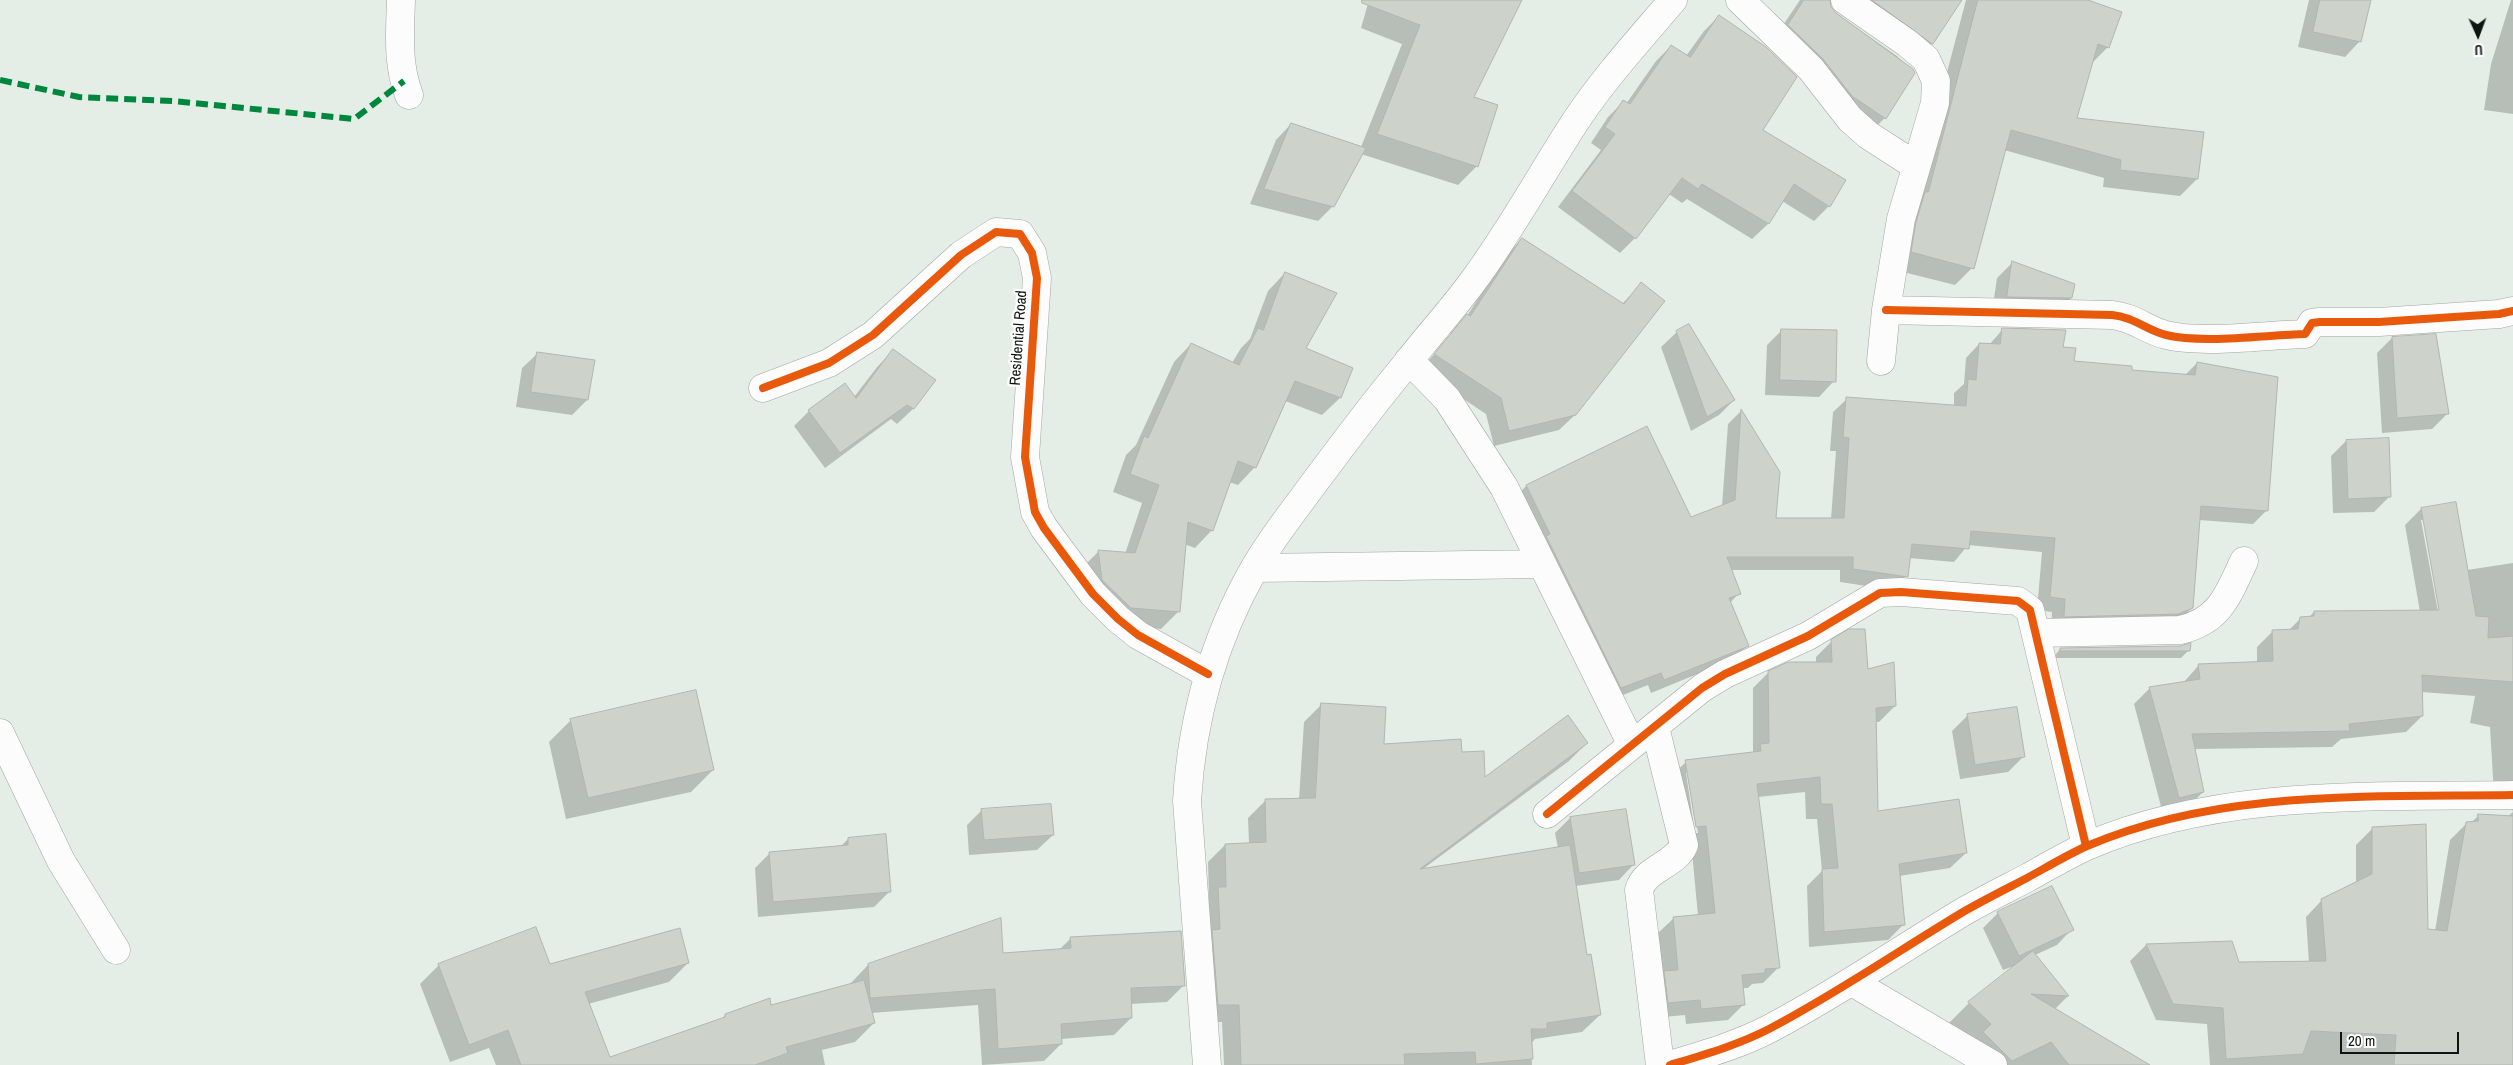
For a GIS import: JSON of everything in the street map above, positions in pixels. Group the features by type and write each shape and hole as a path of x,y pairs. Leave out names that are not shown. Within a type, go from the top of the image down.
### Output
{"street":[{"path":"401,0 399,53 404,81 410,95"},
{"path":"1207,1065 1186,801 1189,762 1197,715 1208,674 1234,608 1255,568 1349,434 1470,286 1497,248 1579,117 1620,61 1673,0"},
{"path":"1740,0 1811,68 1855,124 1916,166"},
{"path":"1845,0 1907,43 1926,59 1933,72 1935,103 1901,218 1886,310 1881,361"},
{"name":"Residential Road","path":"763,388 829,363 874,335 961,255 996,232 1020,234 1032,254 1037,278 1026,457 1035,512 1044,528 1093,594 1118,619 1138,635 1208,674"},
{"path":"1886,310 2127,316 2166,336 2225,338 2305,334 2312,323 2320,322 2379,322 2499,314 2513,311"},
{"path":"1409,360 1447,399 1479,445 1504,487 1632,745"},
{"path":"2037,633 2180,630 2196,626 2223,604 2244,561"},
{"path":"1255,568 1542,564"},
{"path":"1547,814 1702,688 1808,636 1880,593 1901,592 2018,601 2030,610 2037,633 2086,846"},
{"path":"1655,727 1684,845 1679,853 1644,879 1639,890 1660,1065"},
{"path":"0,733 61,861 116,950"},
{"path":"1670,1065 1717,1050 1766,1030 1852,982 1964,912 2086,846 2136,828 2176,818 2265,803 2339,798 2513,795"},
{"path":"1852,982 1993,1065"}],"building":[{"path":"1362,0 1522,0 1474,97 1498,105 1478,167 1377,134 1420,25 1362,3"},
{"path":"1804,0 1830,0 1831,7 1836,13 1913,69 1915,73 1886,119 1852,96 1823,59 1788,25"},
{"path":"1872,0 1962,0 1933,44"},
{"path":"1978,0 2088,0 2122,12 2109,48 2098,44 2077,118 2204,132 2198,179 2120,170 2121,160 2011,130 1974,269 1911,252 1916,222 1925,192 1928,192"},
{"path":"2320,0 2371,0 2361,42 2313,32"},
{"path":"1719,15 1766,47 1797,77 1763,130 1846,180 1830,207 1794,184 1769,224 1702,184 1698,189 1682,178 1636,239 1572,191 1615,134 1605,127 1623,100 1630,104 1671,45 1690,57"},
{"path":"1291,123 1366,148 1334,207 1264,189"},
{"path":"1522,238 1624,304 1641,282 1665,301 1576,415 1509,431 1501,398 1434,354 1467,314 1470,316"},
{"path":"2012,261 2075,284 2072,298 2007,297"},
{"path":"1285,272 1337,293 1306,348 1353,368 1341,398 1295,381 1256,468 1238,461 1213,531 1188,522 1180,612 1131,608 1102,580 1098,550 1135,553 1159,485 1130,474 1144,436 1148,438 1191,343 1239,365 1258,328 1263,330"},
{"path":"1689,324 1735,400 1707,417 1676,331"},
{"path":"2002,328 2066,330 2063,347 2076,348 2074,361 2132,366 2132,370 2195,375 2197,362 2278,377 2268,511 2201,506 2193,608 2178,614 2064,617 2065,599 2050,597 2055,538 1971,531 1969,549 1912,544 1908,577 1853,569 1853,557 1727,557 1741,594 1729,598 1749,646 1664,680 1661,673 1621,688 1546,536 1550,534 1526,485 1647,426 1691,517 1735,500 1741,409 1780,472 1776,518 1844,518 1849,438 1843,437 1846,397 1966,406 1968,379 1976,380 1979,343 2000,344"},
{"path":"1781,329 1837,330 1836,382 1780,380"},
{"path":"2436,334 2449,414 2397,418 2392,337"},
{"path":"893,349 936,380 914,409 907,405 840,453 808,410 845,383 856,398"},
{"path":"537,352 595,360 588,400 531,392"},
{"path":"2389,438 2391,497 2348,499 2346,440"},
{"path":"2456,502 2476,616 2489,617 2488,638 2513,636 2513,682 2422,675 2423,716 2349,724 2350,731 2192,734 2204,792 2179,798 2149,687 2200,679 2198,664 2273,661 2272,630 2298,629 2300,617 2314,616 2314,611 2439,610 2421,508"},
{"path":"1849,629 1865,629 1868,669 1894,662 1896,706 1876,708 1878,811 1959,799 1967,853 1899,864 1905,925 1824,932 1822,869 1838,868 1832,804 1821,804 1820,777 1757,784 1780,968 1765,969 1765,973 1742,975 1745,1005 1701,1009 1700,1000 1668,1003 1664,971 1678,970 1673,917 1715,913 1706,826 1696,827 1685,760 1761,751 1760,744 1769,743 1768,671 1788,662 1832,662 1831,640"},
{"path":"2191,643 2190,651 2060,651 2060,648 2180,646"},
{"path":"696,690 714,770 588,798 570,719"},
{"path":"1321,703 1386,707 1384,744 1461,739 1462,752 1484,751 1485,777 1568,715 1588,743 1420,869 1570,845 1587,955 1591,954 1601,1015 1547,1023 1547,1029 1531,1029 1533,1059 1476,1064 1475,1052 1404,1054 1405,1065 1241,1065 1239,1005 1218,1005 1212,930 1220,929 1218,887 1226,887 1225,844 1266,842 1265,799 1315,798"},
{"path":"2017,707 2025,757 1975,765 1967,714"},
{"path":"1051,804 1054,835 984,840 981,809"},
{"path":"1626,809 1635,865 1579,873 1570,817"},
{"path":"2478,814 2513,816 2513,1065 2394,1065 2396,1035 2311,1031 2303,1054 2226,1059 2223,1008 2173,1004 2146,944 2232,941 2239,962 2326,961 2321,899 2372,874 2372,827 2426,824 2428,929 2447,931 2466,822 2478,821"},
{"path":"886,834 891,892 773,902 769,852 848,845 848,838"},
{"path":"2052,886 2074,930 2019,956 1997,912"},
{"path":"1001,918 1003,953 1071,948 1070,937 1181,931 1185,986 1131,988 1132,1018 1061,1024 1062,1044 998,1049 995,989 870,998 868,964"},
{"path":"536,927 550,964 680,928 689,963 585,992 610,1057 725,1017 725,1014 770,998 771,1005 864,980 875,1023 786,1047 788,1053 755,1065 521,1065 508,1030 469,1045 438,964"},
{"path":"2033,951 2069,996 2031,994 2150,1065 2069,1065 2051,1042 2012,1061 1983,1032 1991,1024 1968,1002"}],"marked path":[{"path":"0,80 79,97 173,101 354,119 404,81"}],"cycle path":[{"path":"763,388 829,363 873,335 961,255 996,232 1020,234 1032,253 1037,278 1025,457 1035,512 1044,528 1093,594 1118,619 1138,635 1208,674"},
{"path":"1886,310 2112,315 2127,318 2166,335 2198,339 2305,334 2312,323 2320,322 2379,322 2499,314 2513,311"},
{"path":"1547,814 1702,688 1725,674 1808,636 1880,593 1901,592 2018,601 2030,610 2086,846"},
{"path":"1670,1065 1733,1045 1769,1029 1867,972 1979,903 2087,846 2138,828 2190,814 2243,805 2297,800 2351,797 2513,795"}]}
